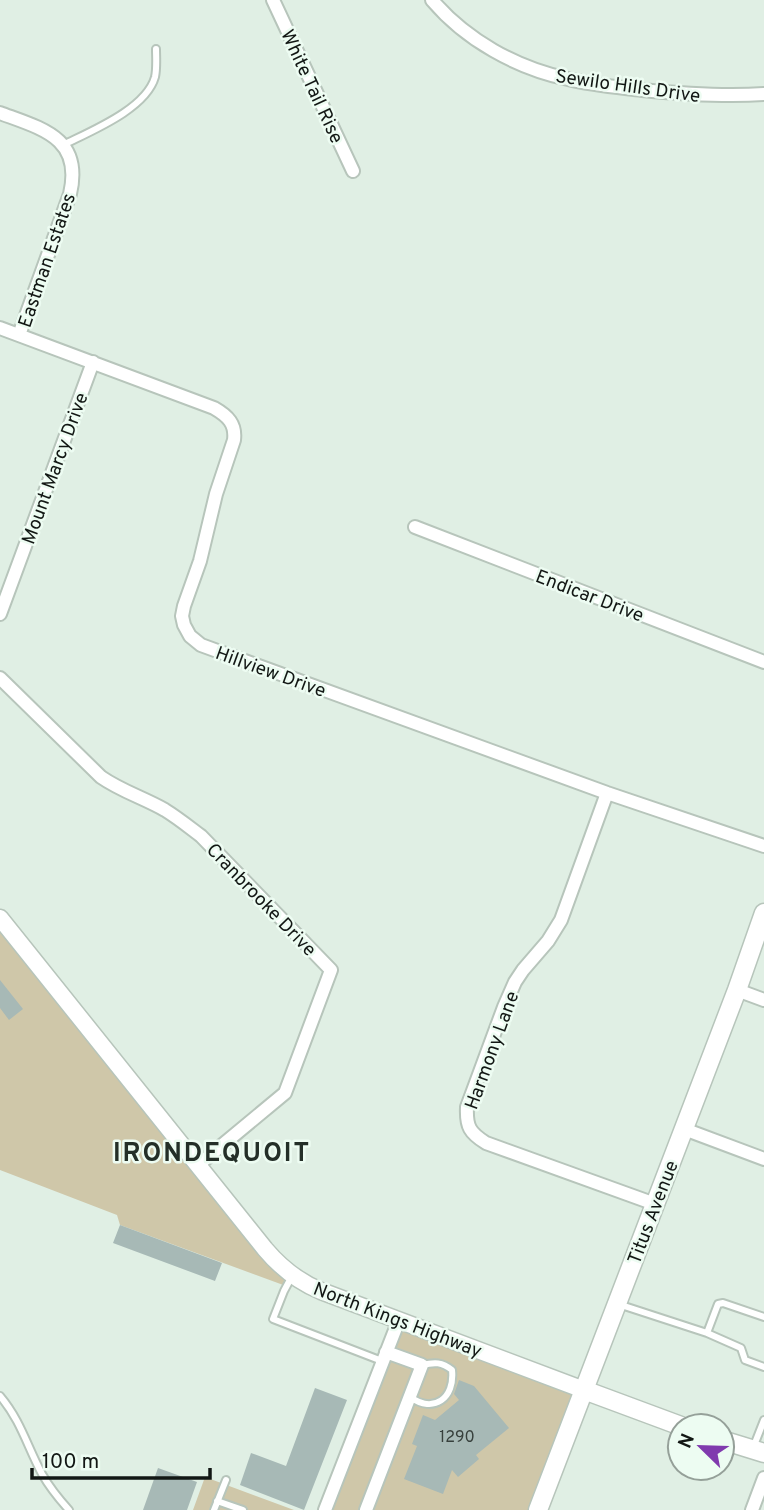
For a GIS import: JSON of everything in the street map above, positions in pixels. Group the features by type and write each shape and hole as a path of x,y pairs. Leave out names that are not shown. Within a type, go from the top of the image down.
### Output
{"main road":[{"name":"Titus Avenue","path":"538,1510 764,913"},
{"path":"584,1390 666,1420"},
{"path":"736,1444 758,1451"}],"street":[{"name":"White Tail Rise","path":"273,0 352,172"},
{"name":"Sewilo Hills Drive","path":"432,0 444,14 488,47 541,72 596,85 662,92 709,96 764,94"},
{"path":"0,113 28,123 63,145"},
{"name":"Eastman Estates","path":"19,335 74,179 69,153 63,145"},
{"name":"Hillview Drive","path":"0,328 214,408 228,417 233,424 234,440 182,616 190,636 201,645 607,793 764,846"},
{"name":"Mount Marcy Drive","path":"0,614 93,362"},
{"name":"Endicar Drive","path":"415,527 764,662"},
{"name":"Cranbrooke Drive","path":"0,678 100,777 162,808 201,836 331,970 285,1093 197,1166"},
{"name":"Harmony Lane","path":"607,793 561,920 548,942 515,982 504,1007 467,1107 466,1118 468,1127 475,1136 486,1143 654,1203"},
{"name":"North Kings Highway","path":"0,918 269,1255 292,1276 314,1288 584,1390"},
{"path":"737,990 764,1000"},
{"path":"684,1129 764,1159"},
{"path":"326,1510 399,1320"},
{"path":"366,1510 422,1365 384,1356"},
{"path":"752,1510 764,1478"}],"lane":[{"path":"63,145 118,117 146,94 155,76 156,48"},
{"path":"292,1276 273,1319 384,1356"},
{"path":"617,1303 741,1348 745,1360 764,1367"},
{"path":"707,1334 719,1304 764,1317"},
{"path":"410,1397 428,1405 437,1403 446,1397 451,1387 452,1370 444,1363 422,1365"},
{"path":"0,1396 23,1430 43,1476 69,1510"},
{"path":"758,1451 764,1420"},
{"path":"214,1510 226,1480"},
{"path":"218,1501 243,1510"}],"shaded area":[{"path":"0,919 292,1276 286,1286 120,1225 117,1215 0,1170"},
{"path":"397,1319 584,1390 538,1510 325,1510"},
{"path":"205,1477 294,1510 193,1510"}],"building":[{"path":"0,980 23,1009 9,1020 0,1008"},
{"path":"120,1225 222,1263 215,1281 113,1243"},
{"path":"459,1380 474,1386 509,1428 476,1455 479,1459 458,1477 452,1470 443,1494 404,1479 417,1446 412,1444 423,1415 435,1420 459,1400 454,1394"},
{"path":"315,1388 347,1400 304,1510 240,1485 251,1453 286,1466"},
{"path":"158,1468 197,1482 187,1510 143,1510"}],"district":[{"name":"IRONDEQUOIT","path":"212,1152"}]}
